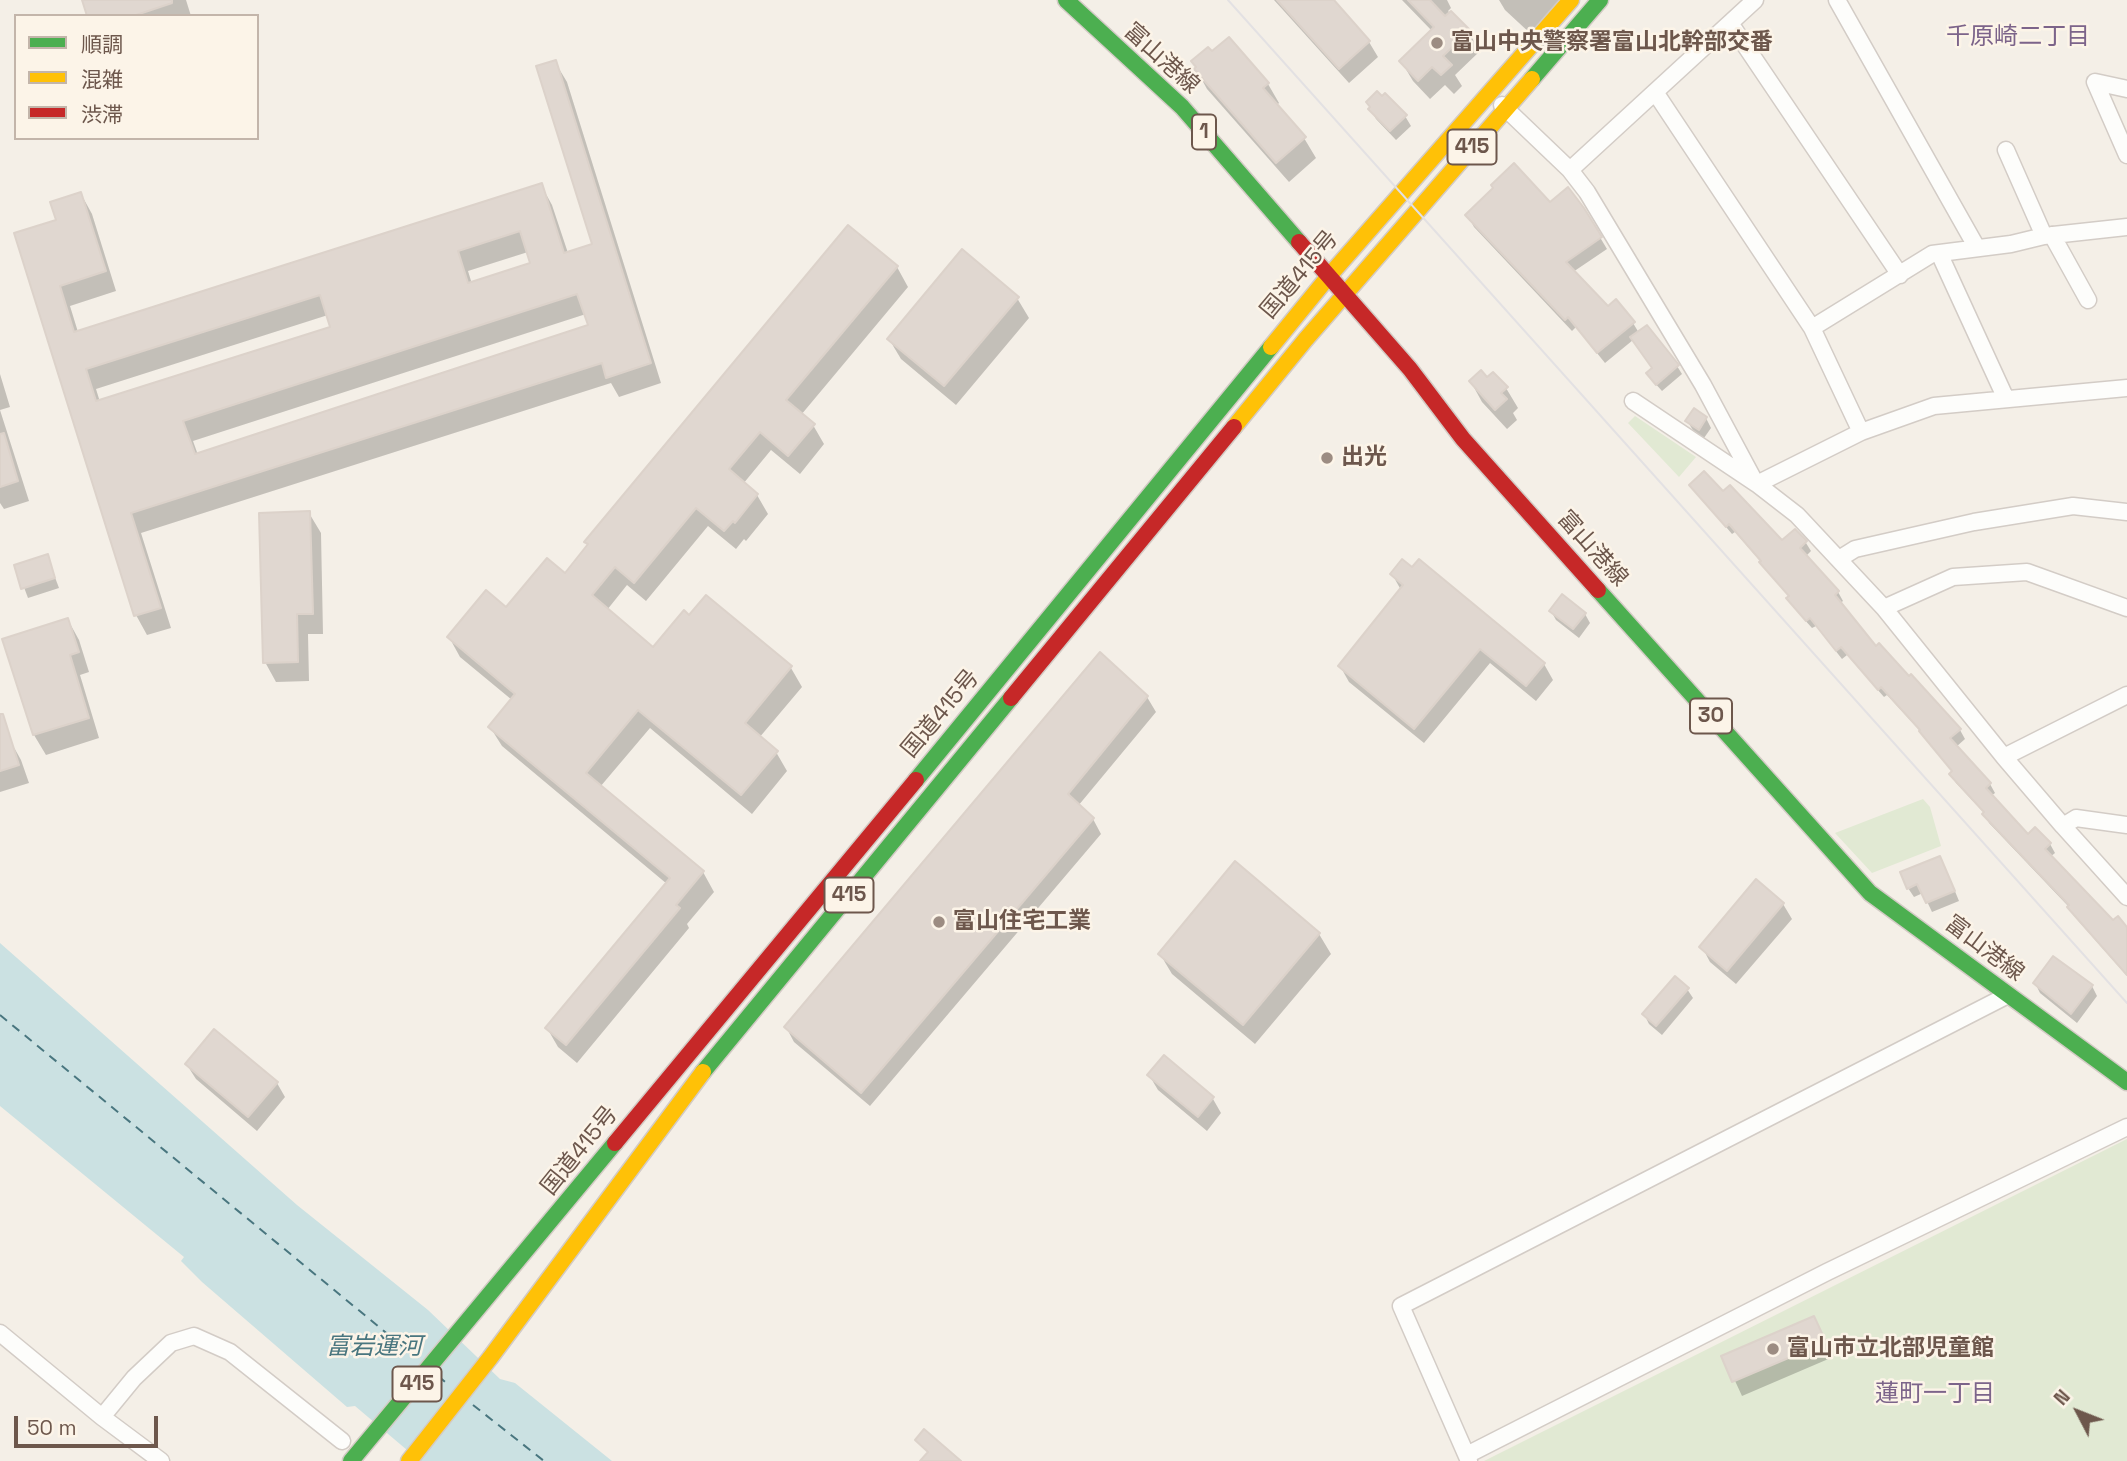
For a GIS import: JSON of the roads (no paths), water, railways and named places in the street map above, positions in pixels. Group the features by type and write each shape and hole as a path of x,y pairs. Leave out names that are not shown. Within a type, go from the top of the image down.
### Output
{"main road":[{"name":"富山港線","path":"1066,0 1182,107 1410,369 1463,439 1870,893 2127,1082"},
{"name":"国道415号","path":"351,1461 374,1437 1117,537 1329,276 1571,0"},
{"name":"国道415号","path":"409,1461 490,1358 696,1080 1289,360 1600,0"}],"street":[{"path":"1570,170 1755,0"},
{"path":"1837,0 1977,248"},
{"path":"1730,23 1900,275"},
{"path":"2127,89 2095,82 2127,155"},
{"path":"1655,92 1812,328 1861,432"},
{"path":"1489,93 1570,170 1587,192 1703,385 1757,484"},
{"path":"2006,150 2048,236 2088,300"},
{"path":"1812,328 1932,254 2048,236 2127,228"},
{"path":"1939,253 2006,399"},
{"path":"1757,484 1861,432 1934,406 2127,388"},
{"path":"1633,401 1757,484 1797,515 1884,608 2004,757 2127,897"},
{"path":"1839,559 1855,549 1974,522 2073,506 2127,512"},
{"path":"1884,608 1953,577 2027,572 2127,608"},
{"path":"2004,757 2127,695"},
{"path":"2063,826 2076,818 2127,825"},
{"path":"2008,995 1401,1306 1468,1458 1827,1272 2127,1127"},
{"path":"0,1333 102,1417 161,1461"},
{"path":"102,1417 134,1378 171,1343 194,1336 230,1352 342,1441"}],"water":[{"name":"富岩運河","path":"0,943 297,1205 428,1310 500,1379 515,1383 612,1461 420,1461 355,1406 347,1407 202,1282 181,1261 184,1257 0,1106"}],"tram line":[{"path":"1228,0 2127,1003"}],"place":[{"name":"富山中央警察署富山北幹部交番","path":"1437,43"},
{"name":"出光","path":"1327,458"},
{"name":"富山住宅工業","path":"939,922"},
{"name":"富山市立北部児童館","path":"1773,1349"}],"district":[{"name":"千原崎二丁目","path":"2018,37"},
{"name":"蓮町一丁目","path":"1935,1394"}]}
